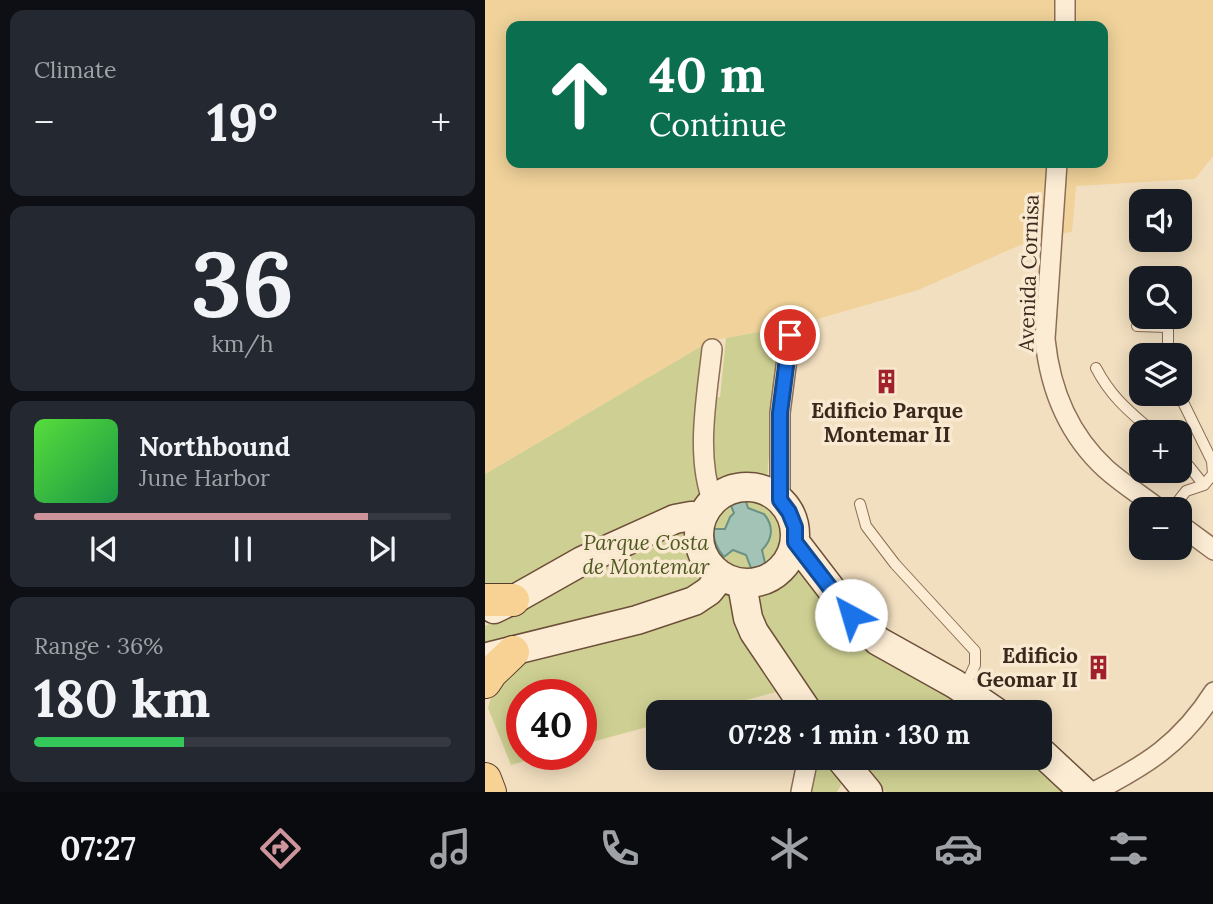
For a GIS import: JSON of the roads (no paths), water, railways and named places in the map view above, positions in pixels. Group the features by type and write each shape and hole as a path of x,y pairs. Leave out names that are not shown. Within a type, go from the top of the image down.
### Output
{"main road":[{"path":"485,682 499,655"},
{"path":"485,779 490,792"}],"street":[{"path":"1065,0 1065,21"},
{"name":"Avenida Cornisa","path":"1057,168 1045,339 1051,379 1058,400 1078,438 1107,470 1143,497"},
{"path":"780,500 780,413 790,335"},
{"path":"485,614 499,600 675,519 708,509 725,493 739,488 768,492 780,500 789,512 795,527 795,542 791,556 782,569 770,578 756,583 731,580 711,568 699,544 699,530 708,509 704,472 704,426 712,349"},
{"path":"1192,534 1213,550"},
{"path":"795,542 851,615 878,640 978,700"},
{"path":"499,655 637,620 694,601 731,580"},
{"path":"731,580 754,632 800,700"},
{"path":"1094,792 1158,755 1185,731 1213,692"},
{"path":"1052,762 1084,792"},
{"path":"801,792 806,770"},
{"path":"850,770 868,792"}],"lane":[{"path":"1096,368 1104,384 1122,406 1139,420"},
{"path":"1181,497 1186,491 1204,485 1213,474 1212,461 1185,406"},
{"path":"1192,470 1204,485"},
{"path":"860,504 866,526 895,564 975,651 975,665 963,690"}],"place":[{"name":"Edificio Parque Montemar II","path":"887,382"},
{"name":"Edificio Geomar II","path":"1098,668"}],"park label":[{"name":"Parque Costa de Montemar","path":"646,555"}]}
